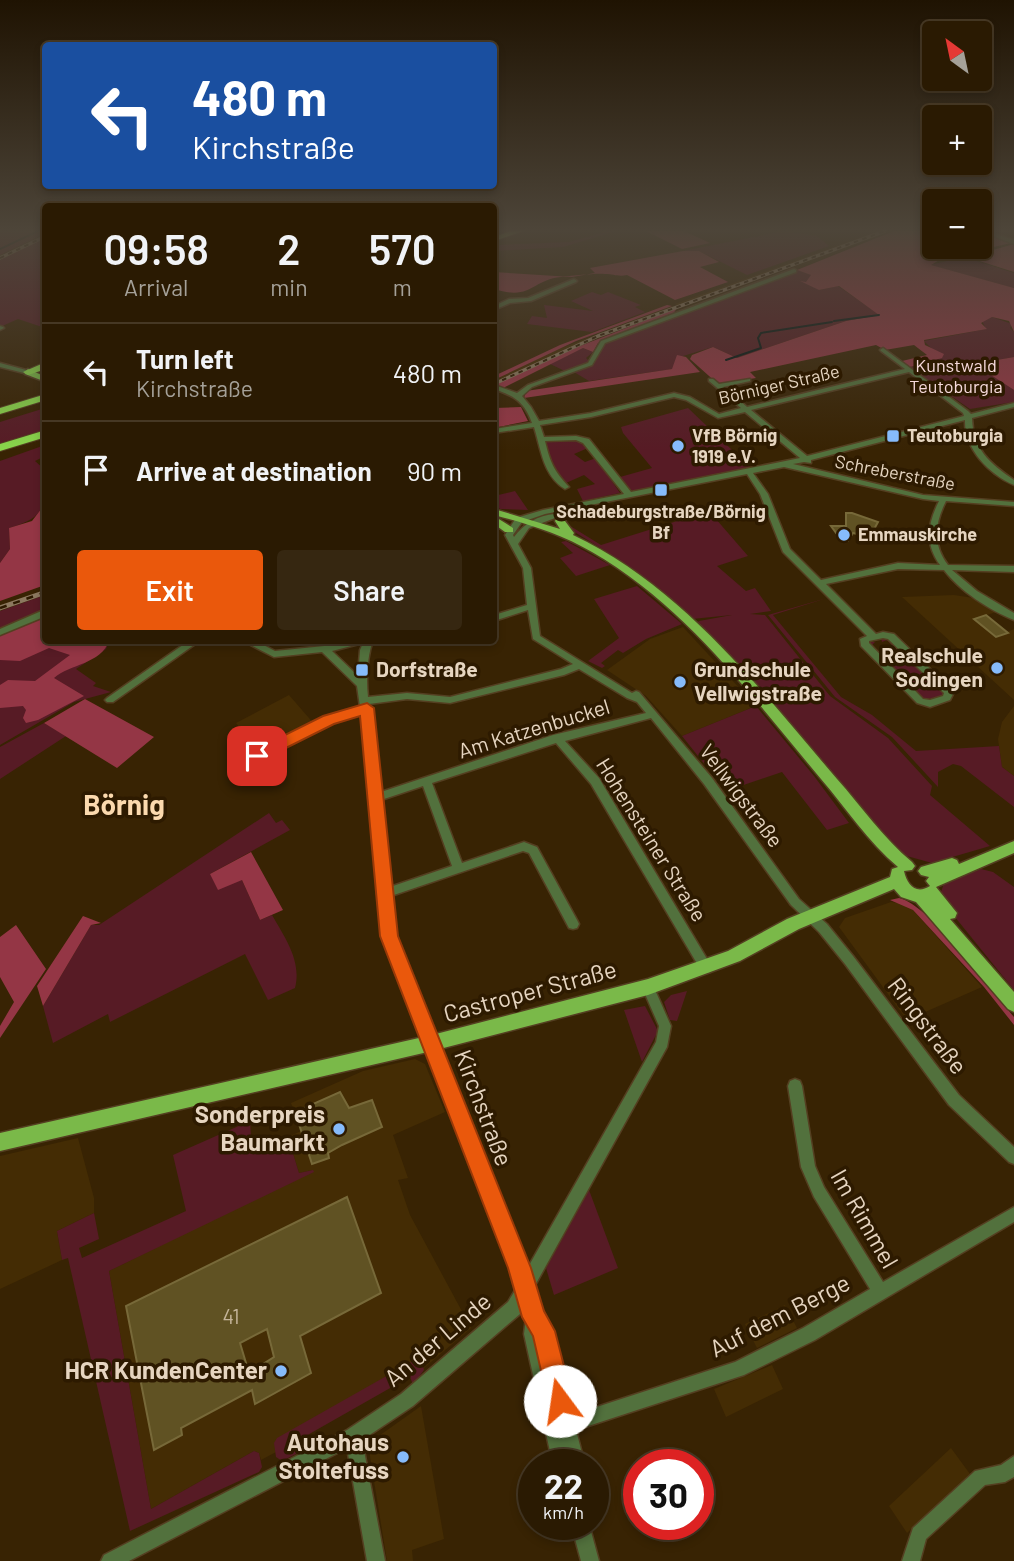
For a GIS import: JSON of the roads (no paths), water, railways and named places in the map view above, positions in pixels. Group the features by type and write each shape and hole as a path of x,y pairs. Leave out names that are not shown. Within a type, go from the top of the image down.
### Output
{"highway":[{"path":"31,373 42,369"},
{"path":"0,413 42,400"},
{"path":"0,449 42,436"}],"main road":[{"path":"31,373 42,378"},
{"path":"565,511 560,521 569,533"},
{"path":"497,516 527,521 569,533 641,582 693,626 730,664 816,765 844,808 915,881 1014,992"},
{"path":"497,519 509,530"},
{"path":"527,521 589,546"},
{"name":"Castroper Straße","path":"0,1142 432,1044 648,987 706,968 810,917 856,900 868,902 915,881 1014,847"},
{"path":"915,881 1014,1004"}],"street":[{"path":"518,396 534,384 590,364 603,342 706,304"},
{"path":"883,350 969,415"},
{"path":"0,365 31,373"},
{"name":"Börniger Straße","path":"497,430 591,415 674,395 688,398 714,416 910,370"},
{"name":"Schreberstraße","path":"748,380 714,383 806,459 812,471"},
{"path":"497,388 518,396 537,423 542,453 555,479 565,487"},
{"path":"731,397 766,390"},
{"path":"509,530 527,521 581,506 786,464 1014,405"},
{"path":"969,415 969,433 979,453 1014,483"},
{"path":"541,439 576,438 586,441 630,496"},
{"name":"Schreberstraße","path":"786,464 943,500 1014,504"},
{"path":"749,472 764,494 786,550 874,637 891,636 949,692 947,698 930,704 920,701 864,644 863,641 874,637"},
{"path":"943,500 932,531 944,566 971,590 1014,617"},
{"path":"514,543 527,521 581,506"},
{"name":"Vellwigstraße","path":"509,530 527,568 536,637 639,699 654,713 810,917"},
{"path":"820,583 886,567 1014,569"},
{"path":"497,617 530,607"},
{"path":"0,632 42,613"},
{"path":"110,700 191,644"},
{"path":"251,644 268,654 324,650 347,644"},
{"name":"Kirchstraße","path":"367,644 362,685 389,936 526,1291 534,1317 533,1334 560,1427 569,1449"},
{"path":"324,650 362,685"},
{"path":"257,756 328,720 366,705 407,696 450,700 564,672 581,664"},
{"name":"Am Katzenbuckel","path":"376,798 557,738 654,713"},
{"name":"Hohensteiner Straße","path":"557,738 595,781 706,968"},
{"path":"427,783 458,868"},
{"path":"383,894 518,847 529,847 573,924"},
{"name":"Ringstraße","path":"810,917 849,960 954,1100 1014,1157"},
{"name":"An der Linde","path":"110,1561 353,1436 407,1400 514,1308 526,1291 666,1034 648,987"},
{"name":"Im Rimmel","path":"796,1086 808,1167 819,1192 881,1292"},
{"name":"Auf dem Berge","path":"560,1427 738,1369 809,1334 1014,1214"},
{"name":"Kirchstraße","path":"560,1427 561,1449"},
{"path":"353,1436 376,1561"},
{"path":"911,1561 919,1534 981,1477 1005,1473 1014,1465"},
{"path":"585,1540 590,1561"}],"waterway":[{"path":"834,321 879,315"},
{"path":"726,360 761,348 758,338 761,333 832,322"}],"railway":[{"path":"497,383 598,336 686,304"},
{"path":"0,608 42,593"}],"place":[{"name":"Teutoburgia","path":"893,436"},
{"name":"VfB Börnig 1919 e.V.","path":"678,446"},
{"name":"Schadeburgstraße/Börnig Bf","path":"661,490"},
{"name":"Emmauskirche","path":"844,535"},
{"name":"Realschule Sodingen","path":"997,668"},
{"name":"Dorfstraße","path":"362,670"},
{"name":"Grundschule Vellwigstraße","path":"680,682"},
{"name":"Sonderpreis Baumarkt","path":"339,1129"},
{"name":"HCR KundenCenter","path":"281,1371"},
{"name":"Autohaus Stoltefuss","path":"403,1457"}],"district":[{"name":"Börnig","path":"124,805"}],"park label":[{"name":"Kunstwald Teutoburgia","path":"956,376"}]}
